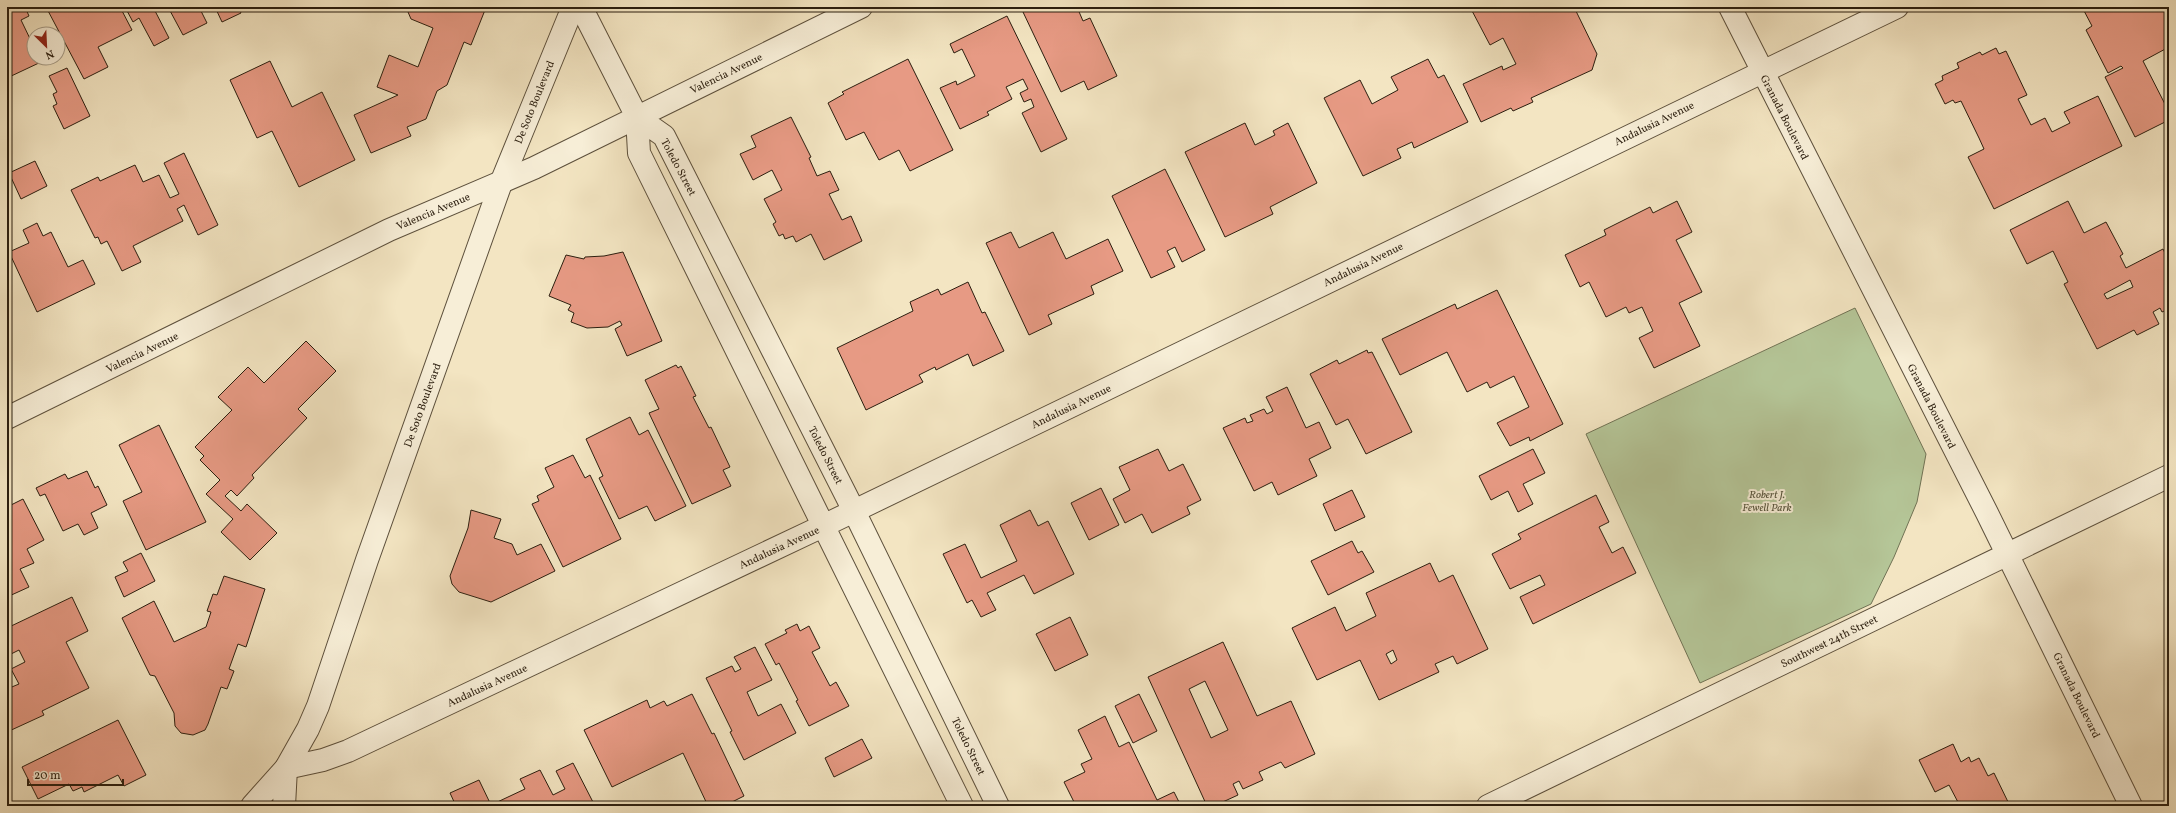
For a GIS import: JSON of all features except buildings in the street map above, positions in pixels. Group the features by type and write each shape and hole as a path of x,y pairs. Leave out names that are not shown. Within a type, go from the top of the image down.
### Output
{"street":[{"name":"De Soto Boulevard","path":"284,806 286,768 308,729 318,706 370,552 501,183 573,7"},
{"name":"Toledo Street","path":"581,7 637,117 639,153 962,806"},
{"name":"Valencia Avenue","path":"7,418 388,230 442,205 501,183 861,7"},
{"name":"Granada Boulevard","path":"1730,7 2007,554 2132,806"},
{"name":"Andalusia Avenue","path":"286,768 323,760 348,751 823,526 1897,7"},
{"name":"Toledo Street","path":"637,117 664,136 854,511 998,806"},
{"name":"Southwest 24th Street","path":"1488,806 2169,476"},
{"path":"252,806 286,768"}],"green space":[{"name":"Robert J. Fewell Park","path":"1855,308 1926,454 1917,502 1894,557 1871,604 1700,683 1586,434"}]}
